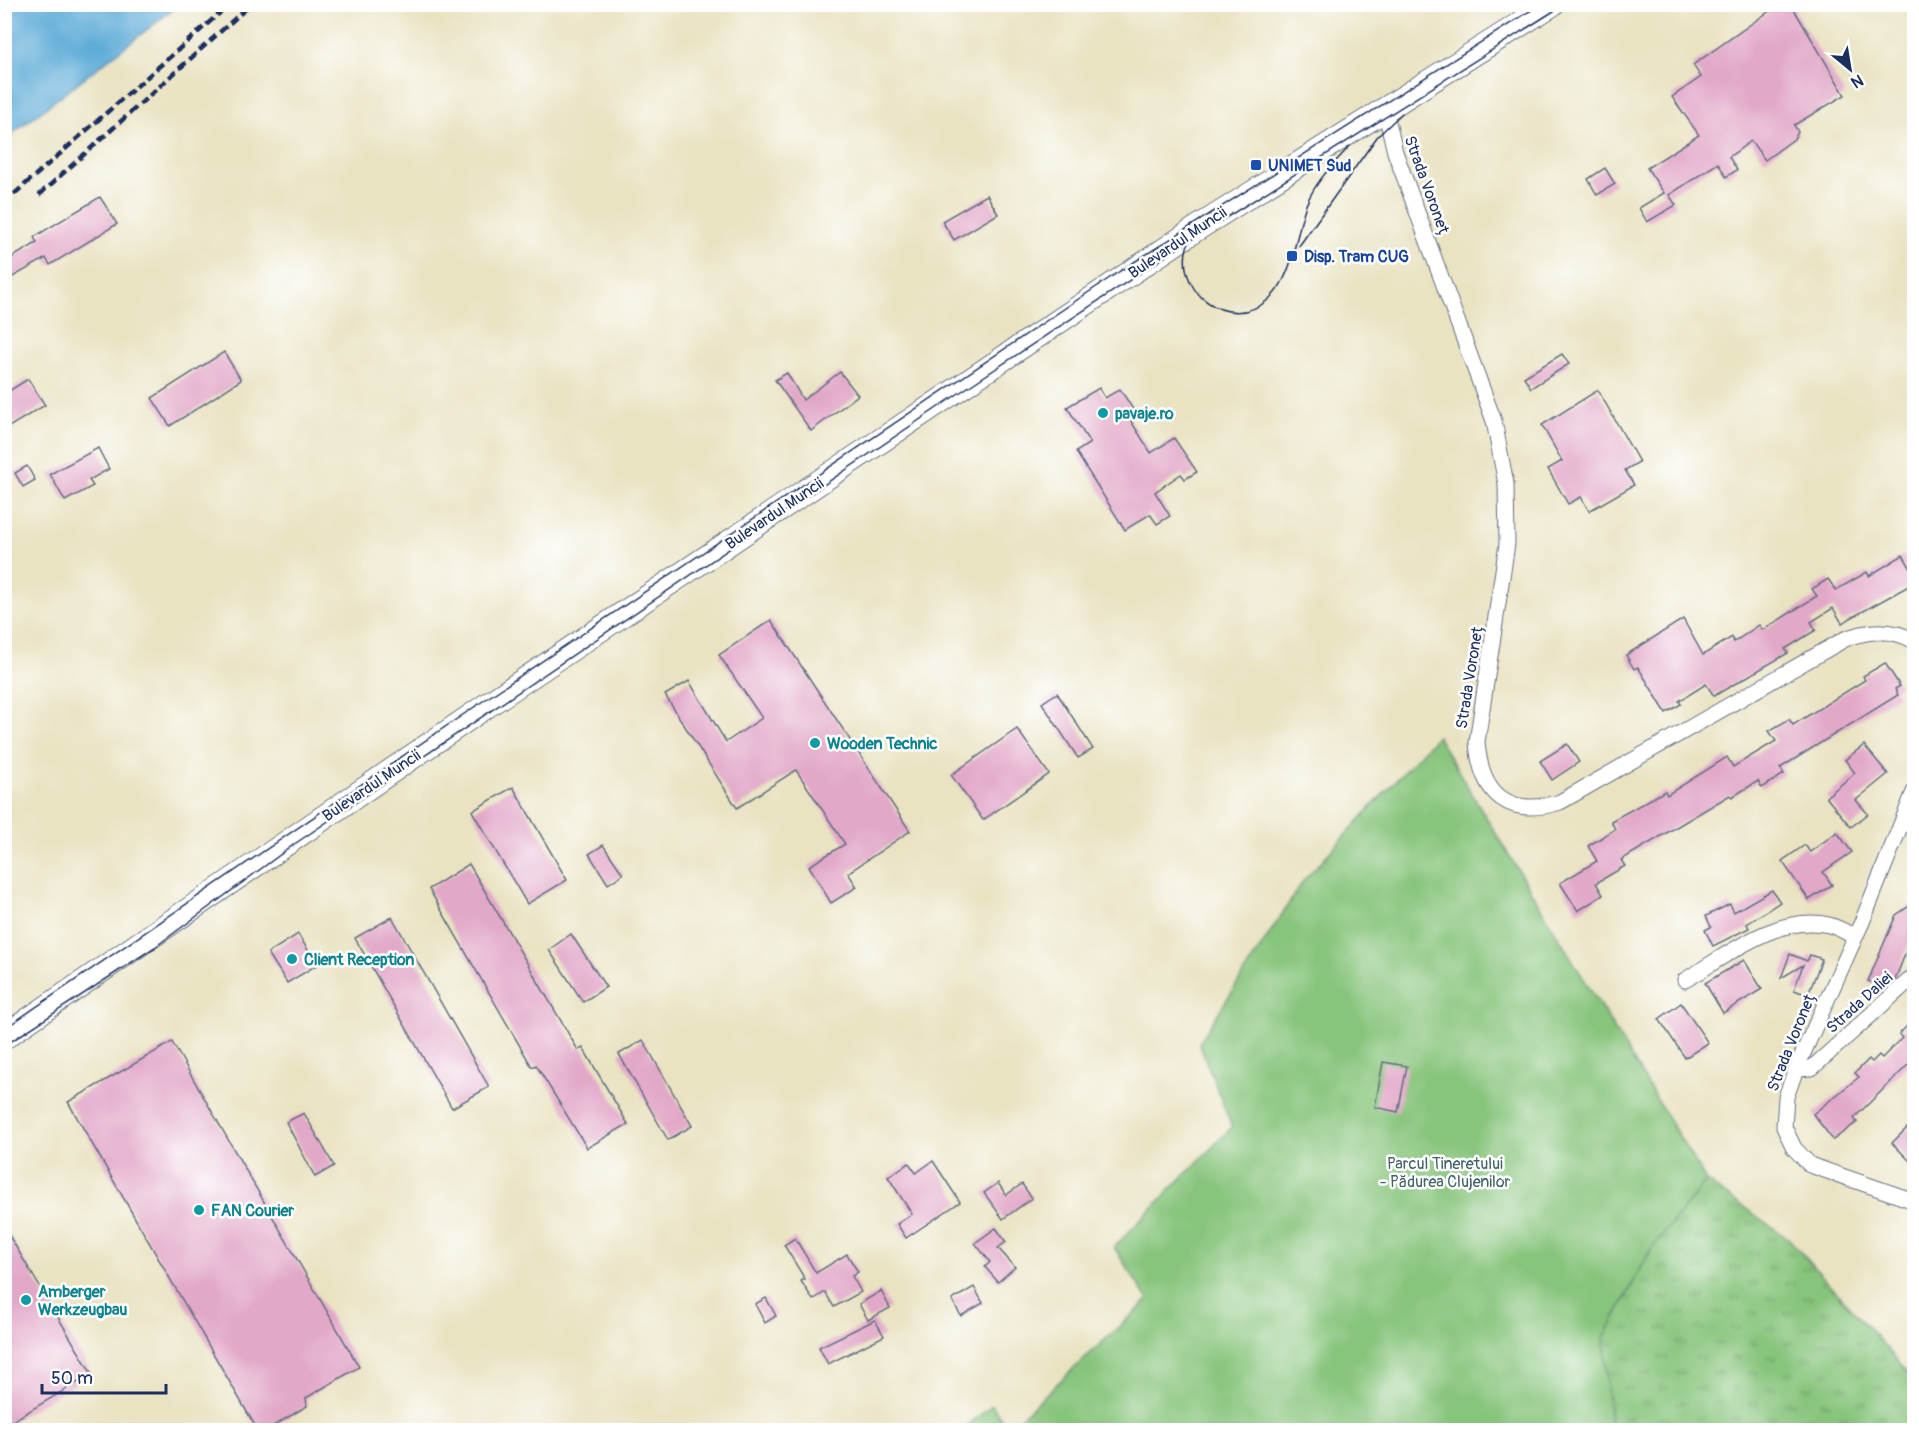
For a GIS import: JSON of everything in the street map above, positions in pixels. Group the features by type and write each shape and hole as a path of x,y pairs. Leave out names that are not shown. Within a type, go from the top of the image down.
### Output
{"main road":[{"name":"Bulevardul Muncii","path":"4,1036 497,699 1167,248 1552,4"}],"street":[{"name":"Strada Voroneț","path":"1385,109 1395,152 1494,421 1506,484 1507,544 1477,742 1478,764 1486,783 1502,799 1518,808 1539,809 1560,802 1608,777 1845,639 1862,632 1899,632 1914,641"},
{"name":"Strada Voroneț","path":"1914,792 1855,937 1796,1069 1786,1097 1784,1127 1794,1148 1810,1165 1914,1200"},
{"path":"1685,980 1768,933 1800,924 1830,925 1855,937"},
{"name":"Strada Daliei","path":"1796,1069 1812,1068 1914,976"}],"green space":[{"name":"Parcul Tineretului - Pădurea Clujenilor","path":"1437,736 1706,1181 1651,1249 1604,1338 1610,1430 962,1430 992,1405 1008,1429 1148,1300 1114,1247 1232,1127 1199,1043 1304,880"},
{"path":"1706,1181 1788,1238 1914,1379 1914,1430 1610,1430 1604,1338 1651,1249"}],"water":[{"path":"5,4 179,4 179,5 5,139"}],"building":[{"path":"1792,6 1845,95 1794,125 1798,132 1794,139 1765,160 1751,141 1729,157 1737,170 1726,177 1718,163 1669,195 1676,205 1647,222 1639,208 1664,193 1647,168 1699,135 1672,97 1701,77 1693,65 1774,8"},
{"path":"1605,168 1615,184 1597,195 1588,179"},
{"path":"987,195 998,214 954,240 942,221"},
{"path":"100,197 117,224 50,265 46,258 4,282 4,262 37,243 34,237"},
{"path":"224,352 241,380 170,426 152,398"},
{"path":"1562,354 1569,364 1531,388 1524,377"},
{"path":"840,372 858,395 811,431 775,380 787,373 803,400"},
{"path":"28,379 45,405 4,430 4,394"},
{"path":"1099,388 1105,398 1120,389 1136,414 1129,418 1151,453 1174,438 1197,472 1185,479 1181,474 1155,492 1170,516 1157,524 1150,514 1125,530 1076,452 1090,443 1067,407"},
{"path":"1598,390 1639,462 1625,470 1634,485 1589,511 1581,497 1568,504 1548,469 1562,461 1542,425"},
{"path":"98,448 109,469 89,480 93,486 65,501 50,474"},
{"path":"27,466 35,480 23,487 15,473"},
{"path":"1903,555 1914,574 1914,583 1842,623 1833,608 1811,622 1816,630 1785,649 1788,653 1714,696 1706,684 1679,701 1681,704 1666,713 1638,667 1634,669 1626,655 1683,619 1703,655 1732,637 1734,642 1759,625 1763,630 1817,596 1812,589 1828,579 1836,590 1867,572 1869,576"},
{"name":"Wooden Technic","path":"771,620 910,831 848,873 857,887 831,903 809,866 845,844 796,770 737,808 665,695 689,681 726,742 762,718 719,655"},
{"path":"1885,663 1900,686 1895,689 1898,695 1780,768 1784,774 1762,788 1758,781 1732,797 1730,795 1621,860 1625,866 1596,883 1603,895 1578,911 1560,883 1597,861 1588,846 1615,829 1611,821 1665,791 1667,795 1727,757 1733,767 1776,741 1769,731 1789,719 1793,725 1865,680 1863,676"},
{"path":"1057,693 1093,749 1078,758 1042,703"},
{"path":"1017,729 1049,774 983,820 951,775"},
{"path":"1567,744 1579,762 1552,780 1540,761"},
{"path":"1864,745 1888,774 1856,800 1868,814 1851,827 1826,797 1855,773 1845,760"},
{"path":"513,787 567,880 527,904 472,811"},
{"path":"1837,832 1852,852 1823,872 1832,885 1809,900 1782,861 1805,845 1810,852"},
{"path":"603,845 623,874 608,884 589,854"},
{"path":"469,864 578,1050 583,1048 628,1124 587,1148 536,1065 532,1067 429,889"},
{"path":"1772,890 1780,902 1747,924 1749,928 1713,946 1705,930 1711,927 1706,916 1730,904 1734,912"},
{"path":"1914,903 1914,941 1909,944 1895,980 1886,988 1868,981 1896,915"},
{"path":"392,917 489,1087 452,1108 355,938"},
{"name":"Client Reception","path":"298,934 317,965 287,983 268,953"},
{"path":"571,934 606,987 583,1002 549,950"},
{"path":"1790,954 1807,961 1810,955 1822,959 1808,995 1794,990 1803,965 1781,978"},
{"path":"1744,960 1762,989 1723,1013 1705,983"},
{"path":"1681,1003 1708,1043 1685,1058 1659,1019"},
{"path":"1914,1019 1914,1059 1854,1118 1857,1122 1833,1140 1813,1114 1859,1077 1855,1073 1869,1059 1872,1062 1879,1055 1882,1058 1902,1038 1899,1034"},
{"path":"643,1040 692,1126 668,1140 619,1054"},
{"name":"FAN Courier","path":"172,1042 359,1367 306,1398 307,1406 265,1431 258,1431 68,1102"},
{"path":"1383,1062 1407,1066 1398,1112 1375,1107"},
{"path":"304,1113 334,1166 315,1177 286,1122"},
{"path":"1914,1121 1914,1165 1892,1143"},
{"path":"933,1161 960,1202 906,1238 897,1224 912,1214 888,1177 909,1163 916,1173"},
{"path":"998,1183 1006,1195 1022,1184 1032,1198 1003,1219 984,1193"},
{"name":"Amberger Werkzeugbau","path":"4,1227 92,1374 4,1426"},
{"path":"996,1228 1006,1242 998,1248 1015,1267 998,1282 985,1267 990,1262 975,1243"},
{"path":"795,1238 816,1273 847,1254 858,1272 852,1276 861,1292 834,1307 825,1292 813,1300 801,1281 805,1279 784,1245"},
{"path":"974,1287 983,1303 961,1316 952,1300"},
{"path":"881,1291 890,1308 868,1320 859,1304"},
{"path":"766,1298 776,1316 765,1323 755,1304"},
{"path":"875,1320 884,1336 828,1364 819,1347"}],"tram line":[{"path":"4,1029 486,699 1120,271 1541,4"},
{"path":"4,1046 155,947 296,843 968,387 1189,241 1565,4"},
{"path":"1299,246 1377,137 1402,113"},
{"path":"1190,239 1185,257 1187,274 1195,289 1206,301 1220,309 1236,312 1253,309 1269,299 1284,279 1306,205 1325,174 1350,146"}],"railway":[{"path":"4,203 230,4"},
{"path":"39,195 251,4"}],"place":[{"name":"UNIMET Sud","path":"1256,165"},
{"name":"Disp. Tram CUG","path":"1292,256"},
{"name":"pavaje.ro","path":"1103,413"},
{"name":"Wooden Technic","path":"815,743"},
{"name":"Client Reception","path":"292,959"},
{"name":"FAN Courier","path":"199,1210"},
{"name":"Amberger Werkzeugbau","path":"26,1300"}]}
